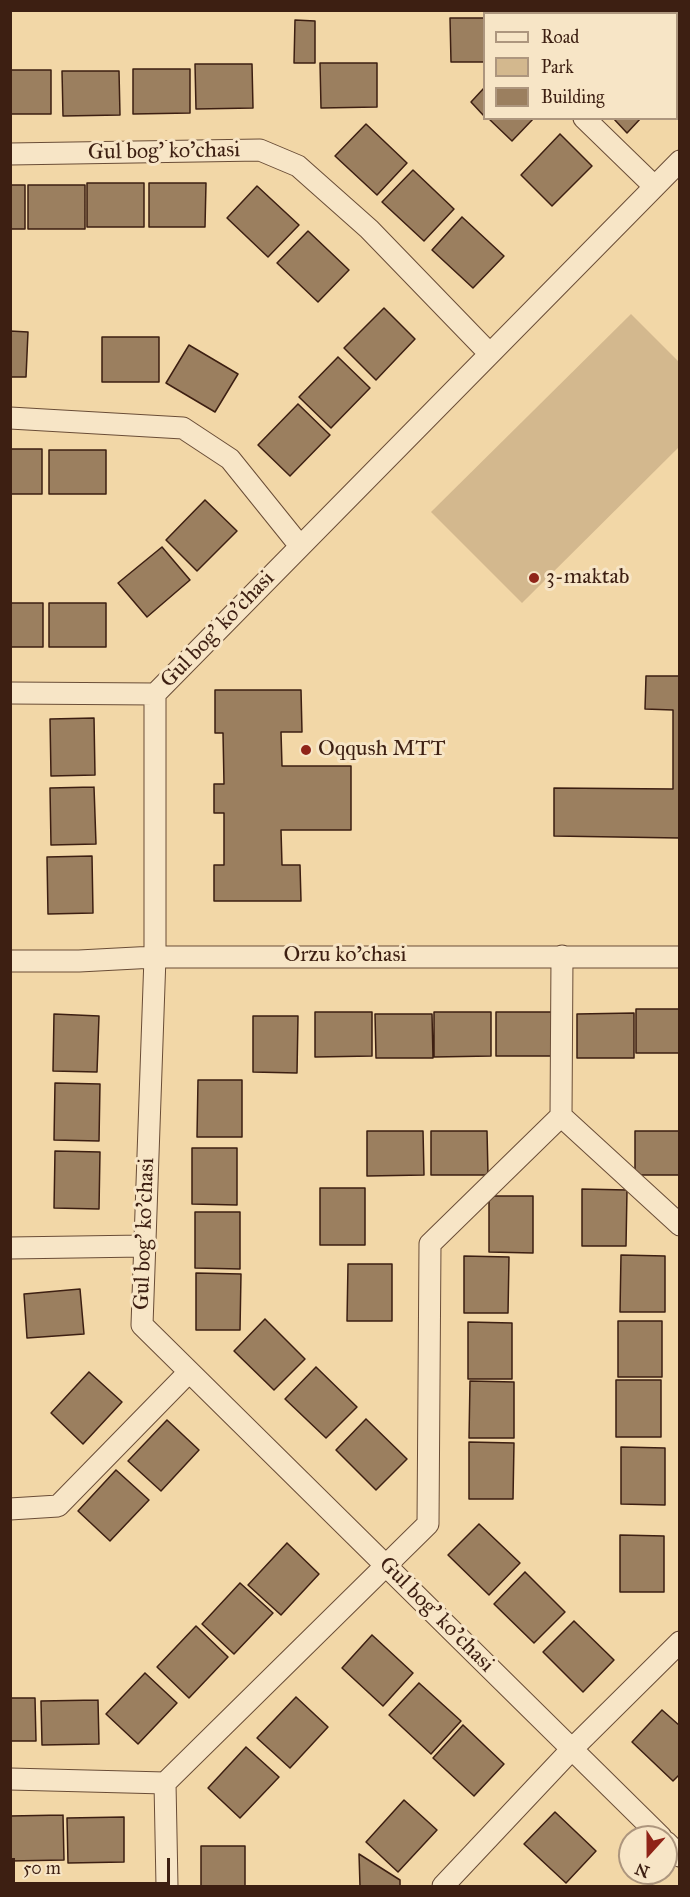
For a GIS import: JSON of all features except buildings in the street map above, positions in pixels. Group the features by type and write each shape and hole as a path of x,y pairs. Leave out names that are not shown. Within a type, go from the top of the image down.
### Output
{"street":[{"path":"586,120 654,186"},
{"name":"Gul bog' ko'chasi","path":"10,154 260,150 298,166 369,229 489,353"},
{"name":"Gul bog' ko'chasi","path":"649,1825 142,1325 143,1246 155,957 155,694 680,161"},
{"path":"10,418 183,428 230,459 300,546"},
{"path":"10,693 155,694"},
{"path":"10,1779 165,1782 428,1524 430,1244 561,1116 562,956"},
{"name":"Orzu ko'chasi","path":"10,961 79,961 155,957 680,957"},
{"path":"561,1116 680,1225"},
{"path":"10,1248 143,1246"},
{"path":"10,1509 58,1506 189,1372"},
{"path":"444,1887 572,1749 680,1642"},
{"path":"165,1782 167,1887"}],"green space":[{"path":"631,314 679,362 679,447 522,603 431,512"}],"place":[{"name":"3-maktab","path":"534,578"},
{"name":"Oqqush MTT","path":"306,750"}]}
